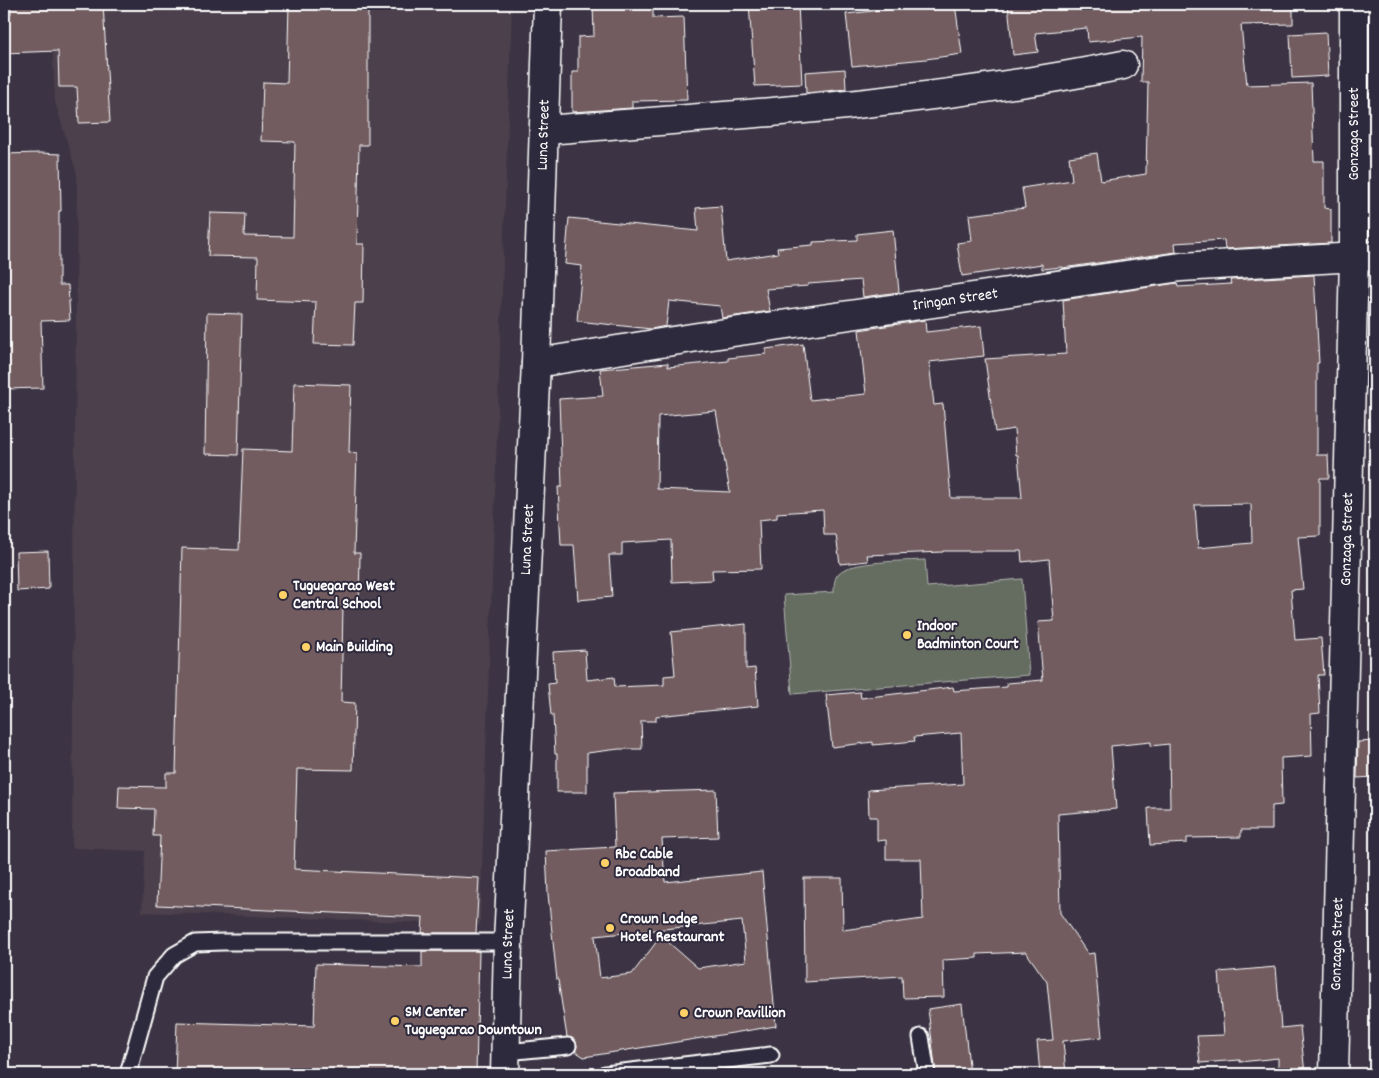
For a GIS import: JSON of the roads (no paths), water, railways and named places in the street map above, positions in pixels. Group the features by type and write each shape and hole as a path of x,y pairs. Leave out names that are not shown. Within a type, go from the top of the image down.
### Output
{"street":[{"name":"Luna Street","path":"505,1063 508,942 536,363 548,4"},
{"name":"Gonzaga Street","path":"1334,1074 1365,256 1354,4"},
{"path":"544,130 800,110 1047,80 1123,64"},
{"name":"Iringan Street","path":"536,363 718,334 1181,266 1365,256"}],"lane":[{"path":"128,1074 155,977 174,955 195,944 223,942 508,942"},
{"path":"921,1037 927,1074"},
{"path":"505,1063 568,1046"},
{"path":"605,1074 771,1055"}],"place":[{"name":"Tuguegarao West Central School","path":"283,595"},
{"name":"Indoor Badminton Court","path":"907,635"},
{"name":"Main Building","path":"306,647"},
{"name":"Rbc Cable Broadband","path":"605,863"},
{"name":"Crown Lodge Hotel Restaurant","path":"610,928"},
{"name":"Crown Pavillion","path":"684,1013"},
{"name":"SM Center Tuguegarao Downtown","path":"395,1021"}]}
